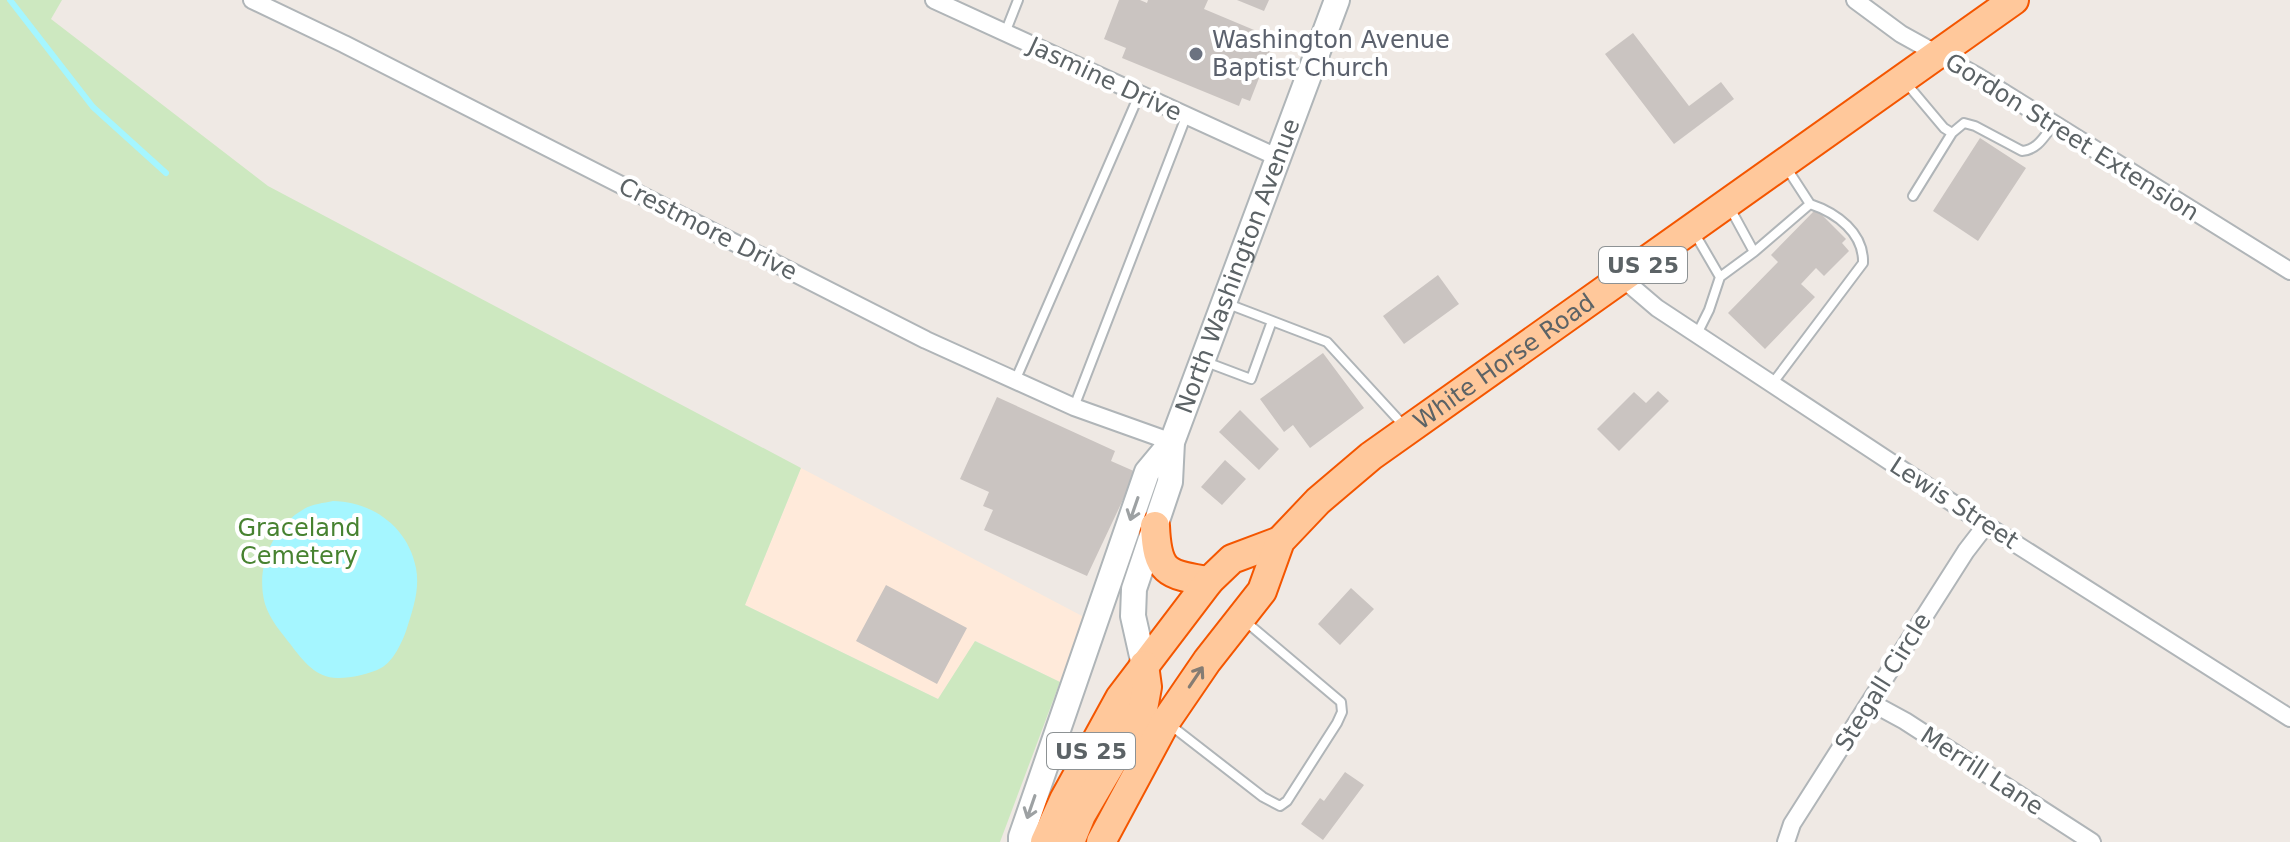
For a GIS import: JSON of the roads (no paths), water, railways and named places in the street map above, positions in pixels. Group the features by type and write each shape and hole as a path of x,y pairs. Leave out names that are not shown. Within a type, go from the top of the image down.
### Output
{"highway":[{"name":"White Horse Road","path":"1101,842 1166,721 1207,661 1262,591 1280,541 1318,501 1371,456 2014,0"},
{"path":"1155,526 1156,554 1164,567 1188,579 1209,581"},
{"name":"White Horse Road","path":"1045,842 1097,739 1144,665 1209,581 1232,559 1280,541"},
{"path":"1070,842 1081,815 1143,709 1147,687 1144,665"}],"main road":[{"name":"North Washington Avenue","path":"1144,665 1133,616 1134,589 1170,482 1172,442 1337,0"},
{"name":"North Washington Avenue","path":"1021,842 1147,472 1172,442"}],"street":[{"name":"Crestmore Drive","path":"252,0 926,340 1074,407 1172,442"},
{"name":"Jasmine Drive","path":"934,0 1277,157"},
{"name":"Gordon Street Extension","path":"1855,0 1901,34 2054,124 2290,271"},
{"name":"Lewis Street","path":"1623,279 1657,308 1986,525 2290,718"},
{"name":"Stegall Circle","path":"1786,842 1792,824 1966,551 1986,525"},
{"name":"Merrill Lane","path":"1870,702 2092,842"}],"lane":[{"path":"1005,33 1018,0"},
{"path":"1904,80 1952,133"},
{"path":"1015,382 1139,95"},
{"path":"1074,407 1186,117"},
{"path":"1913,196 1952,133 1964,123 2022,151 2035,148 2054,124"},
{"path":"1772,384 1863,263 1864,247 1853,231 1825,209 1810,204 1784,164"},
{"path":"1728,204 1754,252"},
{"path":"1697,334 1720,277 1810,204"},
{"path":"1693,229 1720,277"},
{"path":"1224,302 1327,342 1409,431"},
{"path":"1202,360 1251,379 1272,321"},
{"path":"1166,721 1263,797 1280,806 1287,801 1337,723 1342,712 1341,702 1242,618"}],"water":[{"path":"333,501 362,506 397,529 412,553 417,576 412,614 393,656 377,670 344,678 324,676 306,663 273,621 262,590 262,576 269,550 283,526 307,507"}],"waterway":[{"path":"10,0 93,107 166,173"}],"place":[{"name":"Washington Avenue Baptist Church","path":"1196,54"}],"park label":[{"name":"Graceland Cemetery","path":"299,542"}]}
